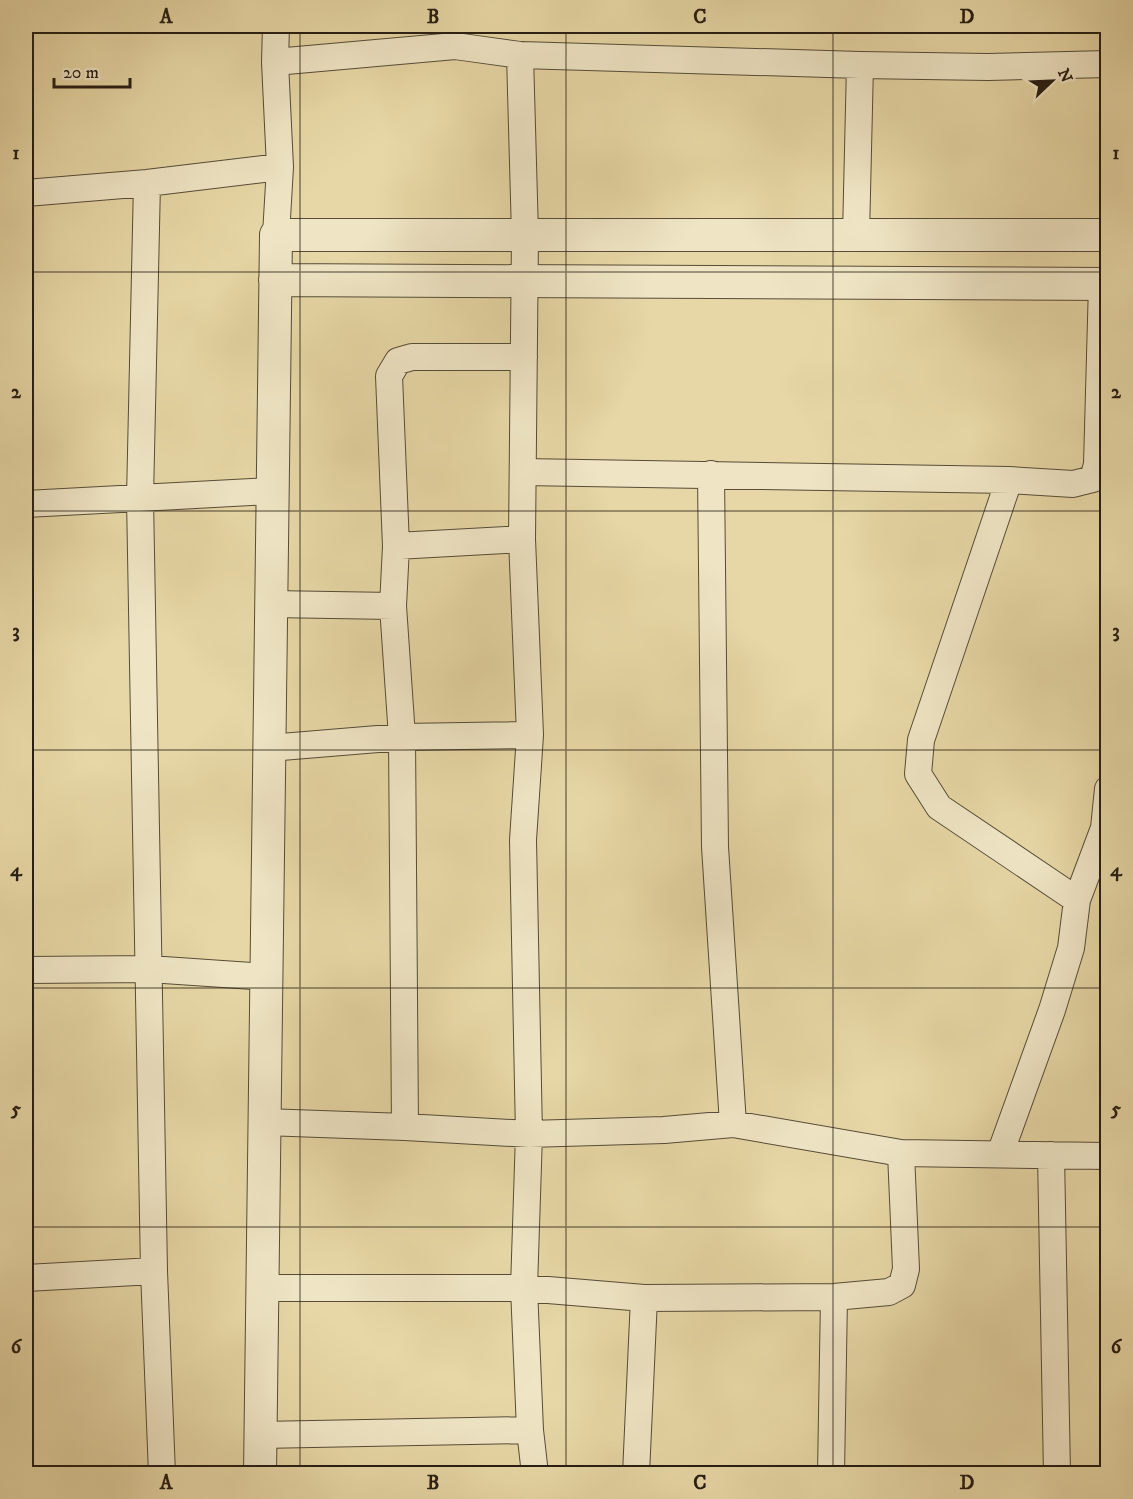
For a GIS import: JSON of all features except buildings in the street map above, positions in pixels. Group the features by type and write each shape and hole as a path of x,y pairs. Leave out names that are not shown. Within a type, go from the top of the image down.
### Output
{"street":[{"path":"260,1473 275,280 280,167 274,62 276,26"},
{"path":"274,62 456,36 520,55 988,67 1107,64"},
{"path":"520,55 525,235 522,539 530,735 523,840 530,1134 524,1288 530,1430 535,1473"},
{"path":"856,235 860,65"},
{"path":"26,193 147,183 280,167"},
{"path":"147,183 140,498 154,1271 162,1473"},
{"path":"276,235 1107,235"},
{"path":"275,280 1105,284 1096,464 1093,479 1073,484 1009,480 523,472"},
{"path":"405,1127 402,737 393,606 396,546 389,376 398,361 412,357 525,357"},
{"path":"711,474 716,847 733,1124"},
{"path":"1009,480 921,740 918,774 939,807 1077,900"},
{"path":"26,504 272,491"},
{"path":"396,546 522,539"},
{"path":"271,604 393,606"},
{"path":"269,748 402,737 530,735"},
{"path":"1000,1154 1052,1010 1071,948 1077,900 1106,827 1107,789"},
{"path":"26,970 149,969 266,977"},
{"path":"264,1122 530,1134 664,1130 733,1124 901,1153 1107,1156"},
{"path":"262,1288 524,1288 644,1298 834,1297 889,1292 902,1285 906,1269 901,1153"},
{"path":"1051,1155 1057,1473"},
{"path":"26,1278 154,1271"},
{"path":"831,1473 834,1297"},
{"path":"636,1473 644,1298"},
{"path":"260,1435 530,1430"}]}
